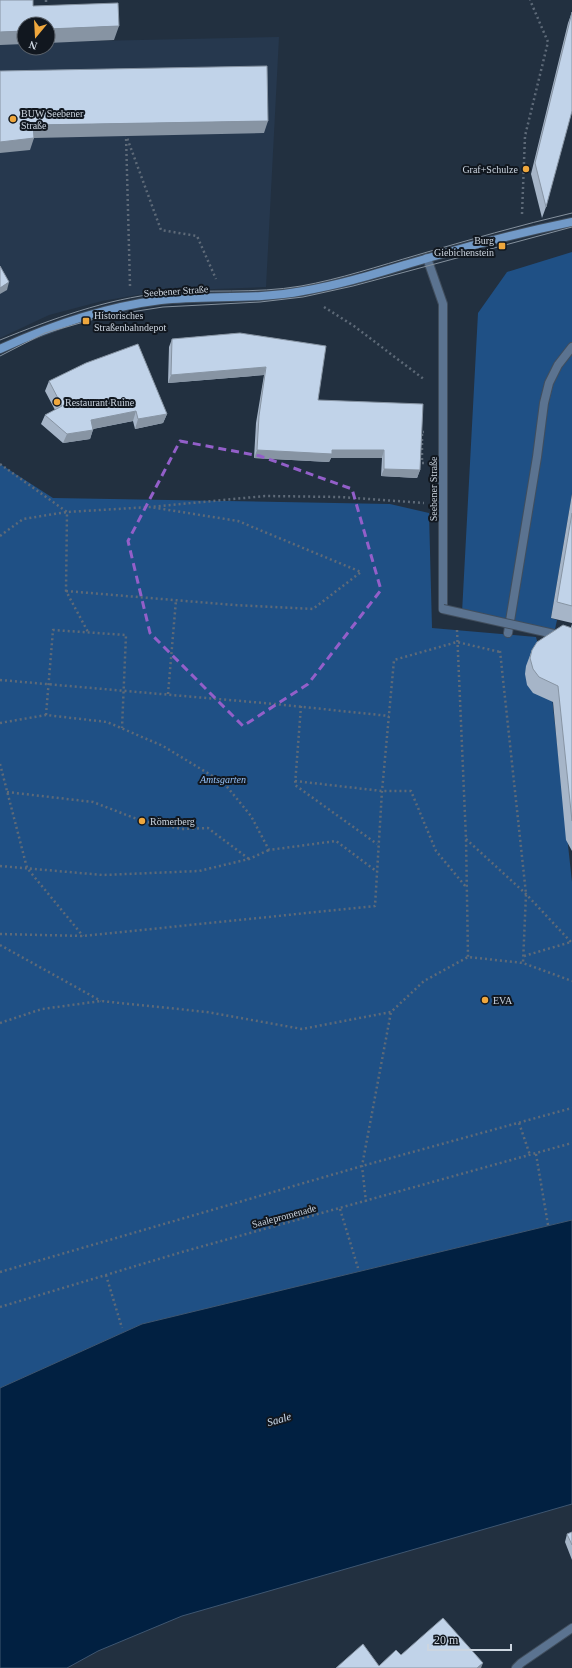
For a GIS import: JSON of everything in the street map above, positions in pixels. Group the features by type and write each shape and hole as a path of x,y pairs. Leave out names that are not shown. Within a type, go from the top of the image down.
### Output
{"street":[{"name":"Seebener Straße","path":"0,348 43,329 103,310 162,300 261,296 302,292 352,281 427,258 523,232 572,222"},
{"name":"Seebener Straße","path":"427,258 443,304 442,609 557,635"},
{"path":"508,633 537,456 544,403 552,377 558,365 572,347"},
{"path":"516,1668 521,1662 572,1628"}],"path":[{"path":"523,232 521,225 525,136 548,42 530,0"},
{"path":"130,305 126,135 161,230 197,236 224,298"},
{"path":"302,292 354,326 443,394"},
{"path":"422,432 422,441"},
{"path":"0,464 67,512"},
{"path":"0,536 23,519 67,512 150,507 265,496 341,497 443,504"},
{"path":"66,591 234,605 314,609 361,572 238,521 150,507"},
{"path":"67,512 66,591 88,632"},
{"path":"168,694 176,600"},
{"path":"457,612 466,839 468,957"},
{"path":"46,714 53,630 126,635 122,728"},
{"path":"508,633 500,652 526,894 523,963"},
{"path":"0,934 83,936 375,906 382,791 394,660 457,642 500,652"},
{"path":"0,680 301,706 389,716"},
{"path":"301,706 294,785 378,844"},
{"path":"0,723 46,714 107,722 163,746 224,784 251,816 269,850"},
{"path":"0,764 28,868 83,936"},
{"path":"295,781 382,791 411,791 436,851 467,888"},
{"path":"7,792 93,802 142,820 182,829 208,828 249,859"},
{"path":"466,839 526,894 571,942 524,956"},
{"path":"0,866 103,874 199,871 249,859 269,850 336,841 376,871"},
{"path":"0,945 101,1001"},
{"path":"0,1023 42,1008 101,1001 207,1012 302,1029 391,1012 424,981 468,957 523,963 572,981"},
{"path":"366,1202 362,1166 391,1012"},
{"path":"0,1272 362,1166 572,1108"},
{"path":"519,1123 530,1155"},
{"name":"Saalepromenade","path":"0,1306 182,1252 366,1202 572,1143"},
{"path":"536,1154 548,1225"},
{"path":"340,1209 358,1268"},
{"path":"106,1275 122,1328"}],"highlighted area":[{"path":"180,441 260,456 352,489 381,590 308,684 243,726 150,633 128,541"}],"shaded area":[{"path":"0,22 16,35 16,56 56,56 56,42 279,37 266,287 160,291 102,301 49,315 0,338"}],"green space":[{"path":"572,252 572,494 551,618 557,620 554,634 462,613 478,313 507,272"},
{"name":"Amtsgarten","path":"0,464 53,498 390,504 429,513 432,628 536,637 552,697 572,882 572,1220 142,1324 0,1388"}],"water":[{"name":"Saale","path":"572,1220 572,1504 182,1616 98,1651 67,1668 0,1668 0,1388 142,1324"}],"building":[{"path":"0,0 33,0 33,6 118,3 119,26 56,29 56,16 16,16 16,31 0,32"},
{"path":"572,12 572,111 546,207 535,163"},
{"path":"267,66 268,121 33,125 34,138 0,142 0,71"},
{"path":"0,266 9,282 0,288"},
{"path":"240,333 326,346 318,400 423,404 420,470 384,469 384,450 332,450 332,454 257,450 259,416 266,367 171,375 172,339"},
{"path":"138,344 167,414 138,419 136,411 91,420 93,430 67,434 45,415 62,406 49,381 86,363"},
{"path":"572,513 572,606 557,602"},
{"path":"563,625 572,628 572,821 558,686 539,677 533,669 530,658 532,650 537,642"},
{"path":"572,1532 572,1545 567,1534"},
{"path":"443,1618 483,1663 477,1668 336,1668 363,1644 379,1666 396,1650 401,1655"}],"tram line":[{"path":"0,340 59,317 120,300 162,293 249,291 301,286 345,276 494,233 572,213"},
{"path":"0,356 45,333 105,316 163,307 260,302 303,297 353,286 572,227"}],"place":[{"name":"BUW Seebener Straße","path":"13,119"},
{"name":"Graf+Schulze","path":"526,169"},
{"name":"Burg Giebichenstein","path":"502,246"},
{"name":"Historisches Straßenbahndepot","path":"86,321"},
{"name":"Restaurant Ruine","path":"57,402"},
{"name":"Römerberg","path":"142,821"},
{"name":"EVA","path":"485,1000"}]}
